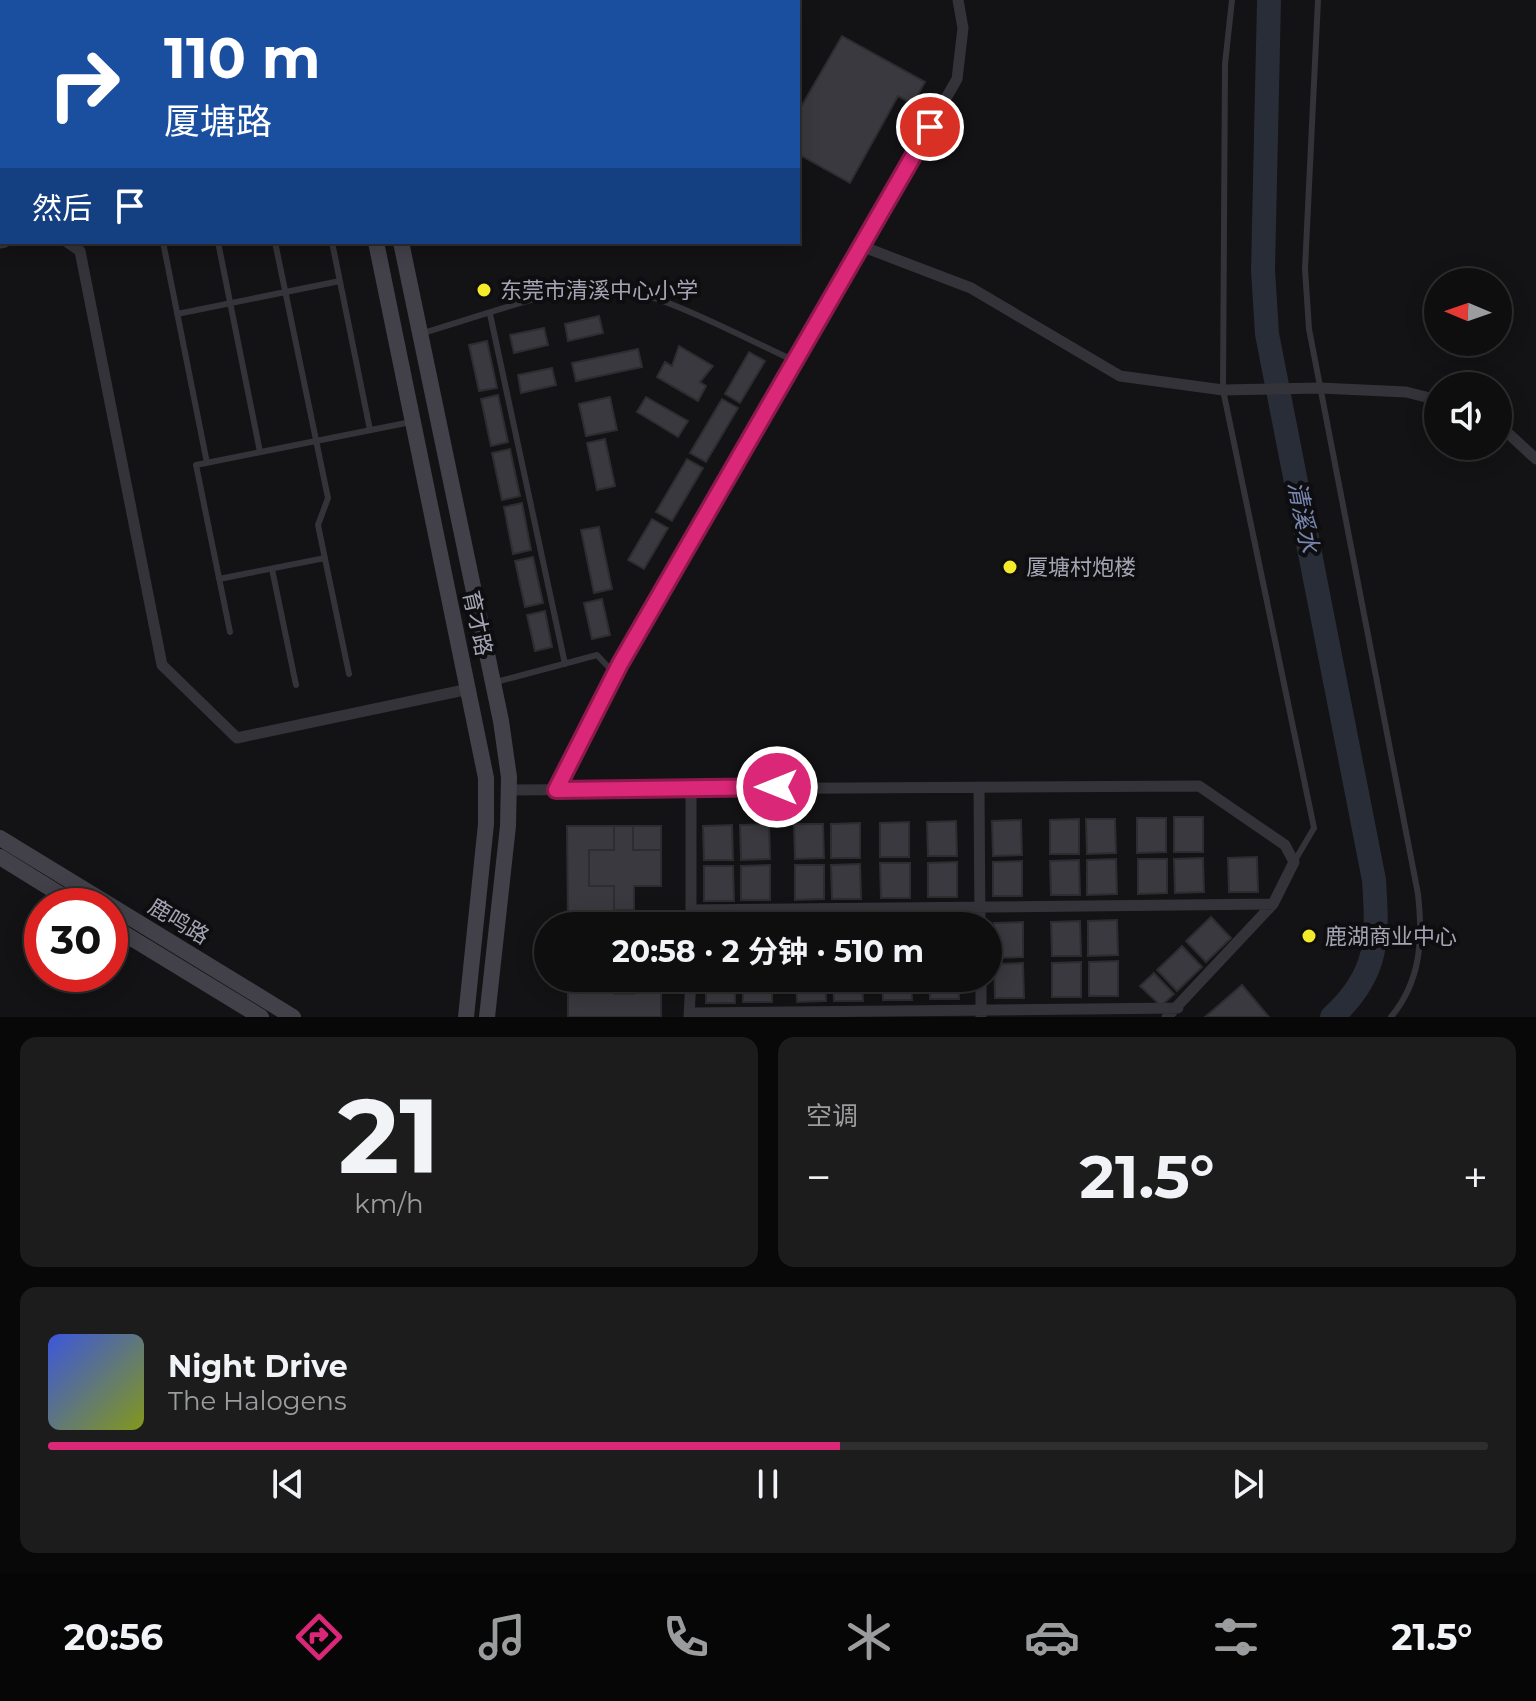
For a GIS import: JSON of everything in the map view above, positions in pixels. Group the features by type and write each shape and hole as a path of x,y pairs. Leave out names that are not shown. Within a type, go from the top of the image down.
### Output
{"main road":[{"name":"育才路","path":"376,244 486,778 486,824 466,1017"},
{"name":"育才路","path":"401,244 493,682 509,790 508,826 487,1017"},
{"name":"鹿鸣路","path":"0,838 293,1017"},
{"path":"0,857 50,888"},
{"name":"鹿鸣路","path":"128,936 261,1017"}],"street":[{"path":"556,790 615,673 957,79 963,28 958,0"},
{"path":"70,244 80,251 162,665 237,738 469,689"},
{"path":"861,246 971,288 1120,376 1223,390 1320,388 1406,392 1424,396"},
{"path":"1512,437 1536,459"},
{"path":"509,790 1199,786 1285,845 1294,862 1273,904 1179,1008 1167,1017"},
{"path":"691,787 691,910 1273,904"},
{"path":"979,787 980,912"},
{"path":"690,992 689,1015 1179,1008"},
{"path":"981,992 981,1013"}],"lane":[{"path":"1232,0 1225,64 1223,390 1314,828 1294,862"},
{"path":"1318,0 1305,269 1309,329 1423,932 1417,970 1401,1005 1391,1017"},
{"path":"163,244 207,463"},
{"path":"218,244 260,452"},
{"path":"275,244 328,498 318,525 349,674"},
{"path":"332,244 370,430"},
{"path":"177,314 340,281"},
{"path":"420,334 575,290 608,287 642,294 795,361"},
{"path":"490,314 565,664"},
{"path":"230,632 196,465 414,421"},
{"path":"219,579 325,558"},
{"path":"272,569 296,685"},
{"path":"493,682 597,655 615,673"}],"building":[{"path":"842,36 925,82 913,104 898,96 850,183 800,155 800,109"},
{"path":"599,316 603,333 568,341 565,324"},
{"path":"544,328 548,345 514,353 510,335"},
{"path":"487,341 497,388 479,391 469,345"},
{"path":"679,346 713,366 700,382 706,386 698,401 657,377 665,362 672,366"},
{"path":"638,349 642,367 576,381 572,363"},
{"path":"749,352 765,361 740,403 725,394"},
{"path":"552,368 556,385 521,393 518,375"},
{"path":"498,395 508,442 491,446 481,399"},
{"path":"610,397 617,430 586,436 579,404"},
{"path":"646,397 688,421 678,437 637,412"},
{"path":"722,399 738,408 706,462 690,453"},
{"path":"605,439 615,486 597,490 587,443"},
{"path":"510,449 520,496 502,500 492,453"},
{"path":"687,459 703,468 672,521 656,512"},
{"path":"522,503 531,550 513,554 504,507"},
{"path":"652,519 668,528 644,569 628,560"},
{"path":"599,527 612,589 594,593 581,530"},
{"path":"533,557 543,603 525,607 515,561"},
{"path":"602,599 610,635 592,639 584,603"},
{"path":"545,611 552,647 535,651 527,615"},
{"path":"1174,817 1203,817 1203,852 1174,852"},
{"path":"1137,818 1166,818 1166,852 1137,853"},
{"path":"1079,819 1079,854 1050,854 1050,820"},
{"path":"1086,819 1115,819 1116,853 1087,854"},
{"path":"1021,820 1022,855 993,856 992,821"},
{"path":"956,821 957,856 928,856 927,822"},
{"path":"909,822 909,857 880,857 880,823"},
{"path":"860,823 860,858 831,858 831,824"},
{"path":"769,824 770,859 741,860 740,825"},
{"path":"794,824 823,824 824,858 795,859"},
{"path":"732,825 733,860 704,860 703,826"},
{"path":"567,826 661,826 661,886 634,886 634,912 568,912"},
{"path":"614,826 633,826 633,850 661,850 661,886 634,886 634,910 614,910 614,886 589,886 589,850 614,850"},
{"path":"1257,857 1258,892 1229,892 1228,858"},
{"path":"1203,858 1204,892 1175,893 1174,859"},
{"path":"1116,859 1117,894 1087,895 1087,860"},
{"path":"1138,859 1167,859 1167,893 1138,894"},
{"path":"1079,860 1080,895 1051,895 1050,861"},
{"path":"1022,861 1022,896 993,896 993,862"},
{"path":"957,862 957,897 928,897 928,863"},
{"path":"880,863 910,863 910,898 881,898"},
{"path":"860,864 861,899 832,899 831,865"},
{"path":"770,865 770,900 741,900 741,866"},
{"path":"795,865 824,865 824,899 795,900"},
{"path":"704,866 733,866 734,901 704,901"},
{"path":"1211,917 1231,938 1206,962 1186,941"},
{"path":"1117,920 1118,955 1088,956 1088,921"},
{"path":"1080,921 1081,956 1052,956 1051,922"},
{"path":"1023,922 1023,957 1002,958 1002,923"},
{"path":"1182,946 1202,967 1177,991 1157,970"},
{"path":"1118,961 1118,996 1089,996 1089,962"},
{"path":"1081,962 1081,997 1052,997 1052,963"},
{"path":"1023,963 1024,998 995,998 995,992 1002,992 1002,964"},
{"path":"1154,973 1174,994 1161,1006 1140,986"},
{"path":"1242,985 1269,1017 1205,1017"},
{"path":"568,992 661,992 661,1017 568,1017"},
{"path":"706,992 735,992 735,1003 706,1003"},
{"path":"743,992 772,992 772,1002 743,1002"},
{"path":"797,992 826,992 826,1001 797,1002"},
{"path":"834,992 863,992 863,1001 834,1001"},
{"path":"883,992 912,992 912,1000 883,1000"},
{"path":"930,992 959,992 959,999 930,999"}],"waterway":[{"name":"清溪水","path":"1269,0 1263,270 1267,334 1374,880 1376,920 1372,954 1359,986 1332,1017"}],"place":[{"name":"东莞市清溪中心小学","path":"484,290"},
{"name":"厦塘村炮楼","path":"1010,567"},
{"name":"鹿湖商业中心","path":"1309,936"}],"route":[{"path":"777,787 556,790 620,664 930,127"}]}
